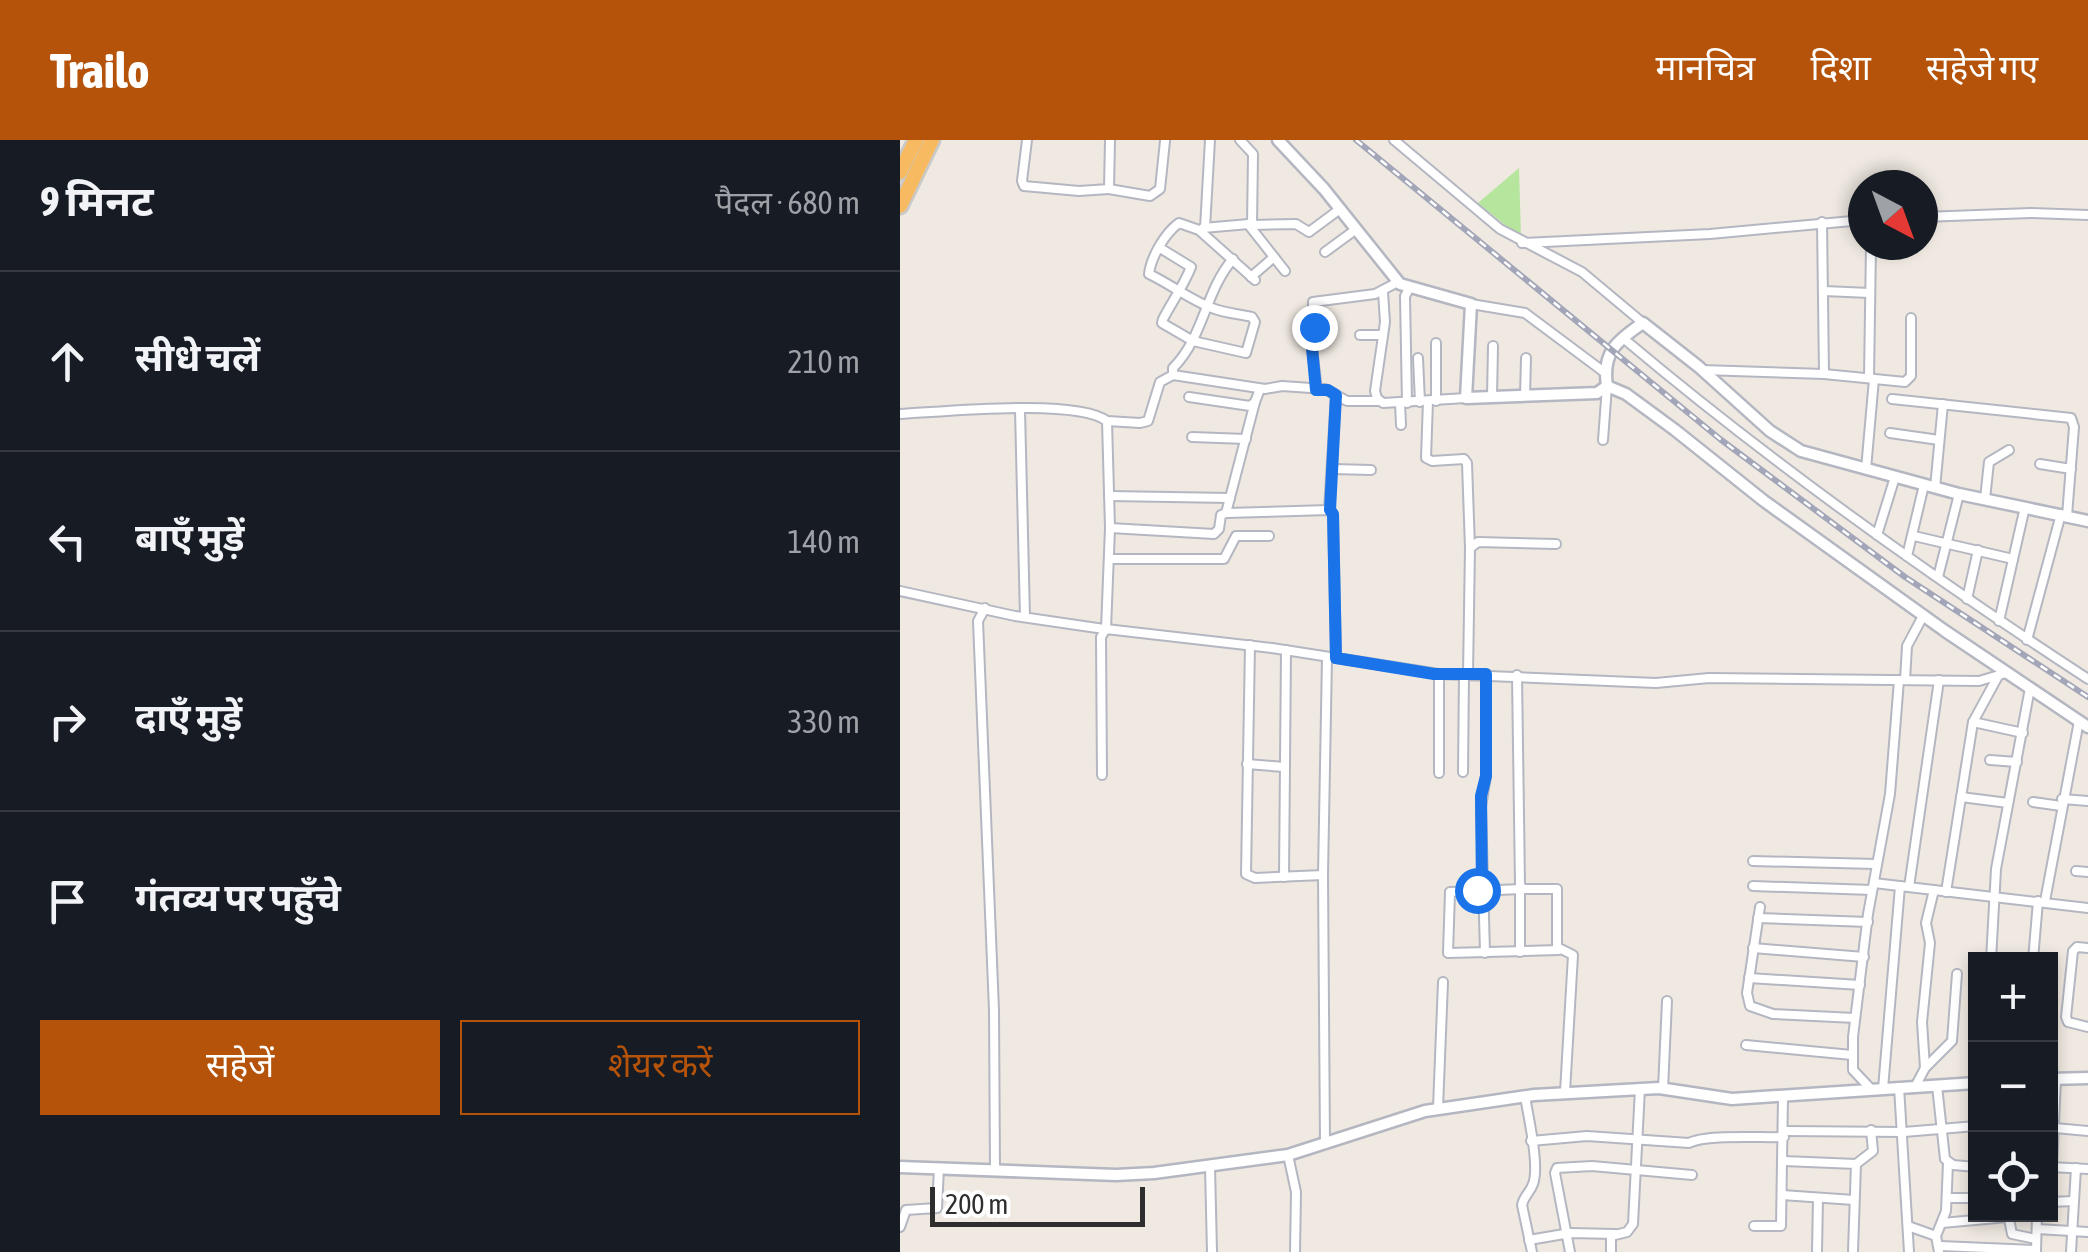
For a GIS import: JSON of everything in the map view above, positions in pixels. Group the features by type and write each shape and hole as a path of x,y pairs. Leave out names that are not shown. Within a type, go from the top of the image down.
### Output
{"highway":[{"path":"900,172 916,140"},
{"path":"900,206 932,140"}],"street":[{"path":"1027,140 1024,186 1109,189 1150,196 1158,193 1165,141"},
{"path":"1109,189 1110,140"},
{"path":"1202,229 1210,140"},
{"path":"1240,140 1253,154 1249,224 1285,271"},
{"path":"1278,140 1398,282 1409,289 1525,313 1604,372"},
{"path":"1394,140 1522,243 1582,272 1791,446 1895,478 2088,521"},
{"path":"1160,248 1191,267 1180,289 1162,323 1193,341 1244,353 1250,349 1253,318 1207,305 1180,289 1148,273 1160,248 1176,224 1202,229 1296,224 1309,232 1340,209"},
{"path":"1938,216 2088,215"},
{"path":"1522,243 1710,234 1848,221"},
{"path":"1822,222 1824,374"},
{"path":"1202,229 1253,279 1274,256"},
{"path":"1325,252 1355,230"},
{"path":"1174,375 1174,368 1193,341 1215,284 1233,259"},
{"path":"1866,470 1872,379 1871,260"},
{"path":"1316,390 1313,302 1383,292 1398,282"},
{"path":"1400,425 1405,296 1409,289"},
{"path":"1824,291 1870,293"},
{"path":"1379,401 1375,390 1383,334 1383,292"},
{"path":"1466,398 1471,304"},
{"path":"1702,370 1824,374 1902,382 1909,379 1911,318"},
{"path":"1604,440 1607,358 1623,338 1643,323"},
{"path":"1360,334 1383,334"},
{"path":"1623,338 1726,423 1877,536 2088,679"},
{"path":"1436,343 1426,458 1464,459 1467,463 1470,548 1464,772"},
{"path":"1492,398 1493,346"},
{"path":"1418,358 1428,402"},
{"path":"1525,396 1526,358"},
{"path":"900,414 1075,411 1140,424 1148,421 1160,382 1174,375 1260,389 1282,386 1328,390 1347,401 1403,403 1593,395 1606,386"},
{"path":"1606,386 1626,394 2002,676 2030,688 2084,724 2061,803 2034,952"},
{"path":"1110,528 1214,534 1226,513 1260,389"},
{"path":"1326,1144 1324,876 1331,657 1330,510 1336,395"},
{"path":"1189,397 1250,406 1255,402"},
{"path":"1892,400 2071,418 2071,469 2064,515 2028,640"},
{"path":"1907,556 1929,486 1944,404"},
{"path":"1020,410 1025,617"},
{"path":"1102,775 1101,637 1105,629 1110,559 1107,420"},
{"path":"1890,433 1939,440"},
{"path":"1192,437 1246,438"},
{"path":"1985,499 1989,462 2008,450"},
{"path":"2040,464 2071,469"},
{"path":"1332,469 1371,470"},
{"path":"1877,536 1895,478"},
{"path":"1938,577 1959,494"},
{"path":"1109,496 1230,498"},
{"path":"1999,622 2026,507"},
{"path":"1226,513 1330,510"},
{"path":"1110,559 1224,560 1236,536 1269,536"},
{"path":"1914,536 2013,559"},
{"path":"1470,548 1478,542 1556,544"},
{"path":"1967,599 1978,550"},
{"path":"900,591 1025,617 1440,674 1656,683 1709,678 1939,680 2002,676"},
{"path":"985,608 978,621 994,1010 995,1170"},
{"path":"1877,1089 1855,1075 1855,1018 1876,864 1890,794 1907,646 1923,616"},
{"path":"1250,645 1246,874 1255,878 1324,876"},
{"path":"1284,877 1286,650"},
{"path":"1439,773 1440,674"},
{"path":"1485,953 1481,796 1486,776 1486,674"},
{"path":"1518,675 1520,952"},
{"path":"1946,892 1972,722 2002,676"},
{"path":"1877,1089 1904,886 1939,680"},
{"path":"1991,952 1994,899 2030,688"},
{"path":"1972,722 2022,733"},
{"path":"1990,760 2018,762"},
{"path":"1247,764 1284,766"},
{"path":"1961,797 2008,804"},
{"path":"2032,802 2088,801"},
{"path":"1753,861 1876,864"},
{"path":"2076,871 2088,872"},
{"path":"1753,886 1904,886 2088,908"},
{"path":"1559,950 1558,889 1452,891 1448,895 1447,950 1451,954 1559,950 1571,953 1564,1092"},
{"path":"1925,1068 1922,1022 1930,949 1926,923 1934,890"},
{"path":"1760,907 1748,1003 1758,1011 1855,1018"},
{"path":"1758,918 1868,922"},
{"path":"2088,948 2077,947 2073,951 2066,1016 2068,1022 2088,1027"},
{"path":"1753,948 1864,958"},
{"path":"1915,1086 1925,1068 1952,1042 1957,974"},
{"path":"1749,978 1860,985"},
{"path":"1438,1108 1443,982"},
{"path":"1664,1089 1667,1000"},
{"path":"1746,1046 1852,1055"},
{"path":"2058,1079 2088,1078"},
{"path":"900,1167 1116,1175 1288,1155 1438,1108 1525,1096 1640,1088 1717,1098 1968,1084"},
{"path":"1938,1086 1948,1164 1947,1198 1938,1244"},
{"path":"1899,1087 1910,1252"},
{"path":"1530,1240 1566,1233 1615,1234 1627,1232 1633,1224 1640,1088"},
{"path":"1525,1096 1534,1179 1522,1201 1532,1252"},
{"path":"1754,1226 1781,1226 1783,1096"},
{"path":"1531,1141 1579,1136 1690,1142 1702,1136 1740,1139 1968,1126"},
{"path":"2058,1128 2088,1131"},
{"path":"1784,1161 1856,1164 1873,1151 1871,1130"},
{"path":"1288,1155 1296,1192 1295,1252"},
{"path":"1853,1252 1856,1164"},
{"path":"1948,1164 1968,1166"},
{"path":"1210,1166 1212,1252"},
{"path":"2058,1167 2088,1170"},
{"path":"900,1227 906,1210 937,1208 939,1168"},
{"path":"1570,1252 1557,1168 1692,1175"},
{"path":"2071,1252 2076,1168"},
{"path":"1782,1194 1854,1200"},
{"path":"1817,1252 1818,1198"},
{"path":"1947,1198 1968,1198"},
{"path":"2058,1202 2074,1201"},
{"path":"1942,1223 1968,1220"},
{"path":"2009,1222 2012,1234 2088,1232"},
{"path":"1908,1226 1938,1244 2036,1251 2037,1222"},
{"path":"1611,1252 1610,1237 1615,1234"}],"green space":[{"path":"1519,168 1521,238 1478,203"}],"railway":[{"path":"1356,140 1720,439 1905,577 2088,697"}],"route":[{"path":"1314,327 1316,390 1336,395 1330,510 1336,658 1434,674 1486,674 1482,890 1477,890"}]}
